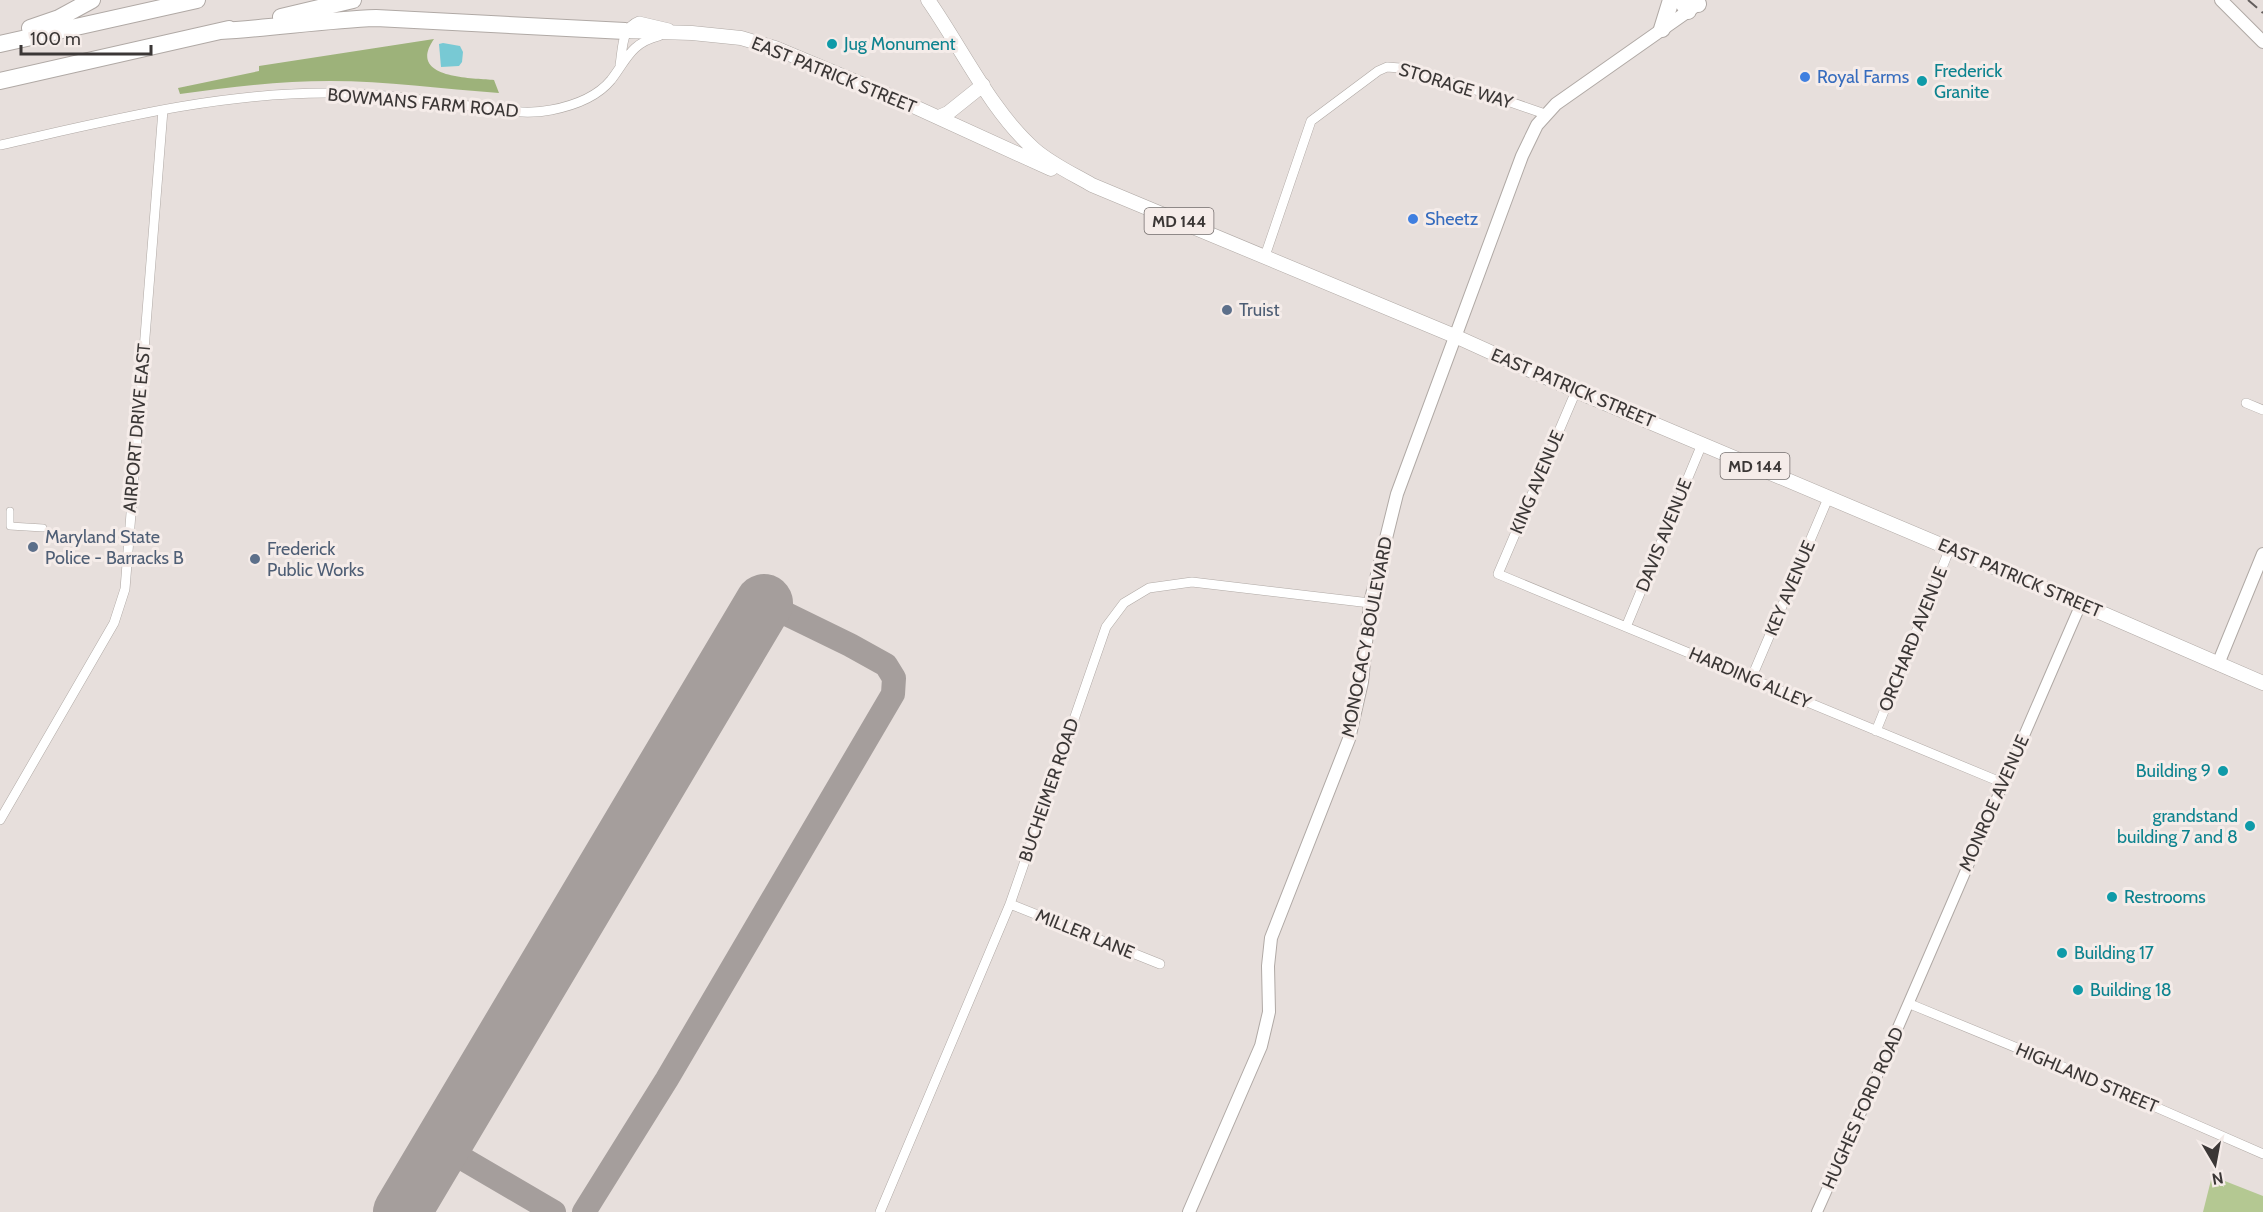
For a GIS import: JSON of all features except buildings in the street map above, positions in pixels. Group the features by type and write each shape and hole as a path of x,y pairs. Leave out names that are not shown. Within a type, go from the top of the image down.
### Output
{"highway":[{"path":"0,36 59,18 92,0"},
{"path":"0,44 197,0"},
{"path":"0,81 353,0"},
{"path":"1662,29 1671,0"},
{"path":"220,31 376,18 625,31"}],"main road":[{"name":"EAST PATRICK STREET","path":"928,0 982,85 1012,125 1035,150 1092,185"},
{"path":"2221,0 2263,42"},
{"name":"MONOCACY BOULEVARD","path":"1190,1212 1261,1046 1269,1012 1268,966 1271,938 1349,739 1362,682 1370,603 1397,494 1457,338 1522,156 1545,114 1577,88 1662,29 1693,3"},
{"name":"EAST PATRICK STREET","path":"625,31 692,33 741,38 775,48 939,117 1041,165 1265,256 2263,683"},
{"path":"939,117 948,113 982,85"},
{"path":"2218,664 2263,554"}],"street":[{"name":"EAST PATRICK STREET","path":"625,31 639,21 692,33"},
{"path":"619,67 625,31"},
{"name":"BOWMANS FARM ROAD","path":"0,145 163,110 245,97 326,93 400,97 524,112 550,111 589,97 611,80 619,67 642,41 670,34"},
{"name":"STORAGE WAY","path":"1265,256 1311,121 1378,70 1387,67 1400,68 1470,88 1545,114"},
{"name":"AIRPORT DRIVE EAST","path":"0,820 114,623 125,589 163,110"},
{"name":"KING AVENUE","path":"1498,574 1576,391"},
{"path":"2246,403 2263,410"},
{"name":"DAVIS AVENUE","path":"1626,627 1702,444"},
{"name":"KEY AVENUE","path":"1751,679 1829,496"},
{"path":"10,512 10,526 43,528"},
{"name":"ORCHARD AVENUE","path":"1876,731 1950,548"},
{"name":"HARDING ALLEY","path":"1498,574 2003,783"},
{"name":"BUCHEIMER ROAD","path":"880,1212 1010,904 1106,627 1124,603 1149,588 1192,582 1370,603"},
{"name":"MONROE AVENUE","path":"1910,1004 2081,604"},
{"name":"MILLER LANE","path":"1010,904 1160,964"},
{"name":"HIGHLAND STREET","path":"1910,1004 2073,1071 2263,1154"},
{"name":"HUGHES FORD ROAD","path":"1817,1212 1910,1004"}],"green space":[{"path":"434,39 428,52 428,62 435,69 458,77 494,80 499,93 351,81 292,82 180,94 178,88 259,71 259,66"},
{"path":"2212,1176 2263,1196 2263,1212 2203,1212"}],"water":[{"path":"439,44 460,46 463,52 459,66 441,67"}],"taxiway":[{"path":"584,1212 667,1079 893,694 894,678 886,665 764,603"},
{"path":"441,1146 554,1212"}],"runway":[{"path":"402,1212 764,603"}],"railway":[{"path":"2248,0 2263,13"}],"place":[{"name":"Jug Monument","path":"832,44"},
{"name":"Royal Farms","path":"1805,77"},
{"name":"Frederick Granite","path":"1922,81"},
{"name":"Sheetz","path":"1413,219"},
{"name":"Truist","path":"1227,310"},
{"name":"Maryland State Police - Barracks B","path":"33,547"},
{"name":"Frederick Public Works","path":"255,559"},
{"name":"Building 9","path":"2223,771"},
{"name":"grandstand building 7 and 8","path":"2250,826"},
{"name":"Restrooms","path":"2112,897"},
{"name":"Building 17","path":"2062,953"},
{"name":"Building 18","path":"2078,990"}]}
